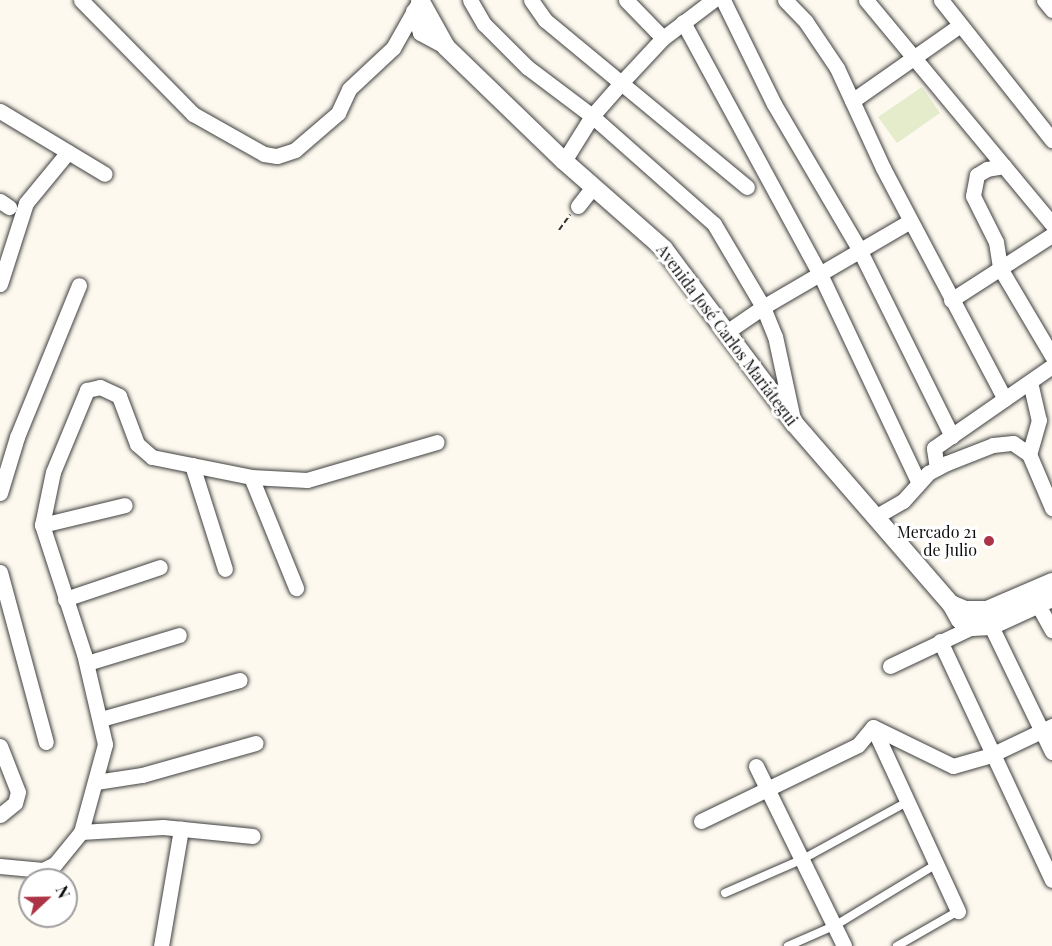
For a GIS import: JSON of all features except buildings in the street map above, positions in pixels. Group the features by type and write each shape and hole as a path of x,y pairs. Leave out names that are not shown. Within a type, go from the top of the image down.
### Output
{"street":[{"path":"81,0 193,114 271,156 290,153 335,117 353,84 393,48 418,4"},
{"path":"470,0 484,24 527,67 592,117 714,224 763,307 775,336 794,423"},
{"path":"531,0 545,20 747,187"},
{"path":"626,0 663,38"},
{"path":"564,160 592,117 621,82 663,38 714,0"},
{"path":"723,0 774,104 859,249 952,436"},
{"path":"785,0 806,22 837,68 910,220 1005,399"},
{"path":"866,0 1052,224"},
{"path":"941,0 1052,140"},
{"path":"1044,0 1052,10"},
{"name":"Avenida José Carlos Mariátegui","path":"418,4 446,47 593,187 664,249 728,331 794,423 951,604 960,620 972,627"},
{"path":"683,22 820,274 919,483"},
{"path":"852,101 960,25"},
{"path":"0,111 105,174"},
{"path":"0,284 26,203 68,152"},
{"path":"1004,166 987,169 973,184 973,196 982,221 996,242 1000,268 1052,356"},
{"path":"578,206 593,187"},
{"path":"728,331 763,307 910,220"},
{"path":"951,300 1052,235"},
{"path":"0,493 17,437 79,285"},
{"path":"937,468 932,451 1052,366"},
{"path":"1029,454 1039,420 1030,382"},
{"path":"0,867 43,870 55,864 81,832 105,744 87,663 64,599 42,525 53,472 70,425 87,390 94,387 119,396 142,451 152,457 251,477 307,480 437,442"},
{"path":"875,517 903,501 937,468 993,445 1013,443 1029,454 1052,508"},
{"path":"192,465 225,569"},
{"path":"251,477 296,588"},
{"path":"42,525 125,505"},
{"path":"64,599 160,567"},
{"path":"0,572 46,742"},
{"path":"951,604 965,610 987,610 1052,582"},
{"path":"890,666 972,627 991,626 1045,602 1052,630"},
{"path":"991,626 1047,729 1052,752"},
{"path":"87,663 179,635"},
{"path":"940,641 991,755 1052,880"},
{"path":"101,719 240,680"},
{"path":"873,727 949,766 991,755 1047,729"},
{"path":"701,821 858,745 873,727"},
{"path":"873,727 958,911"},
{"path":"96,782 142,775 256,743"},
{"path":"0,746 18,792 15,803 0,815"},
{"path":"756,766 836,925 844,946"},
{"path":"81,832 181,829 253,836"},
{"path":"161,946 181,829"}],"lane":[{"path":"725,893 803,859 907,802"},
{"path":"788,946 836,925 935,865"},
{"path":"897,946 958,911"}],"path":[{"path":"559,230 578,206"}],"green space":[{"path":"922,87 940,113 897,143 878,117"}],"place":[{"name":"Mercado 21 de Julio","path":"989,541"}]}
